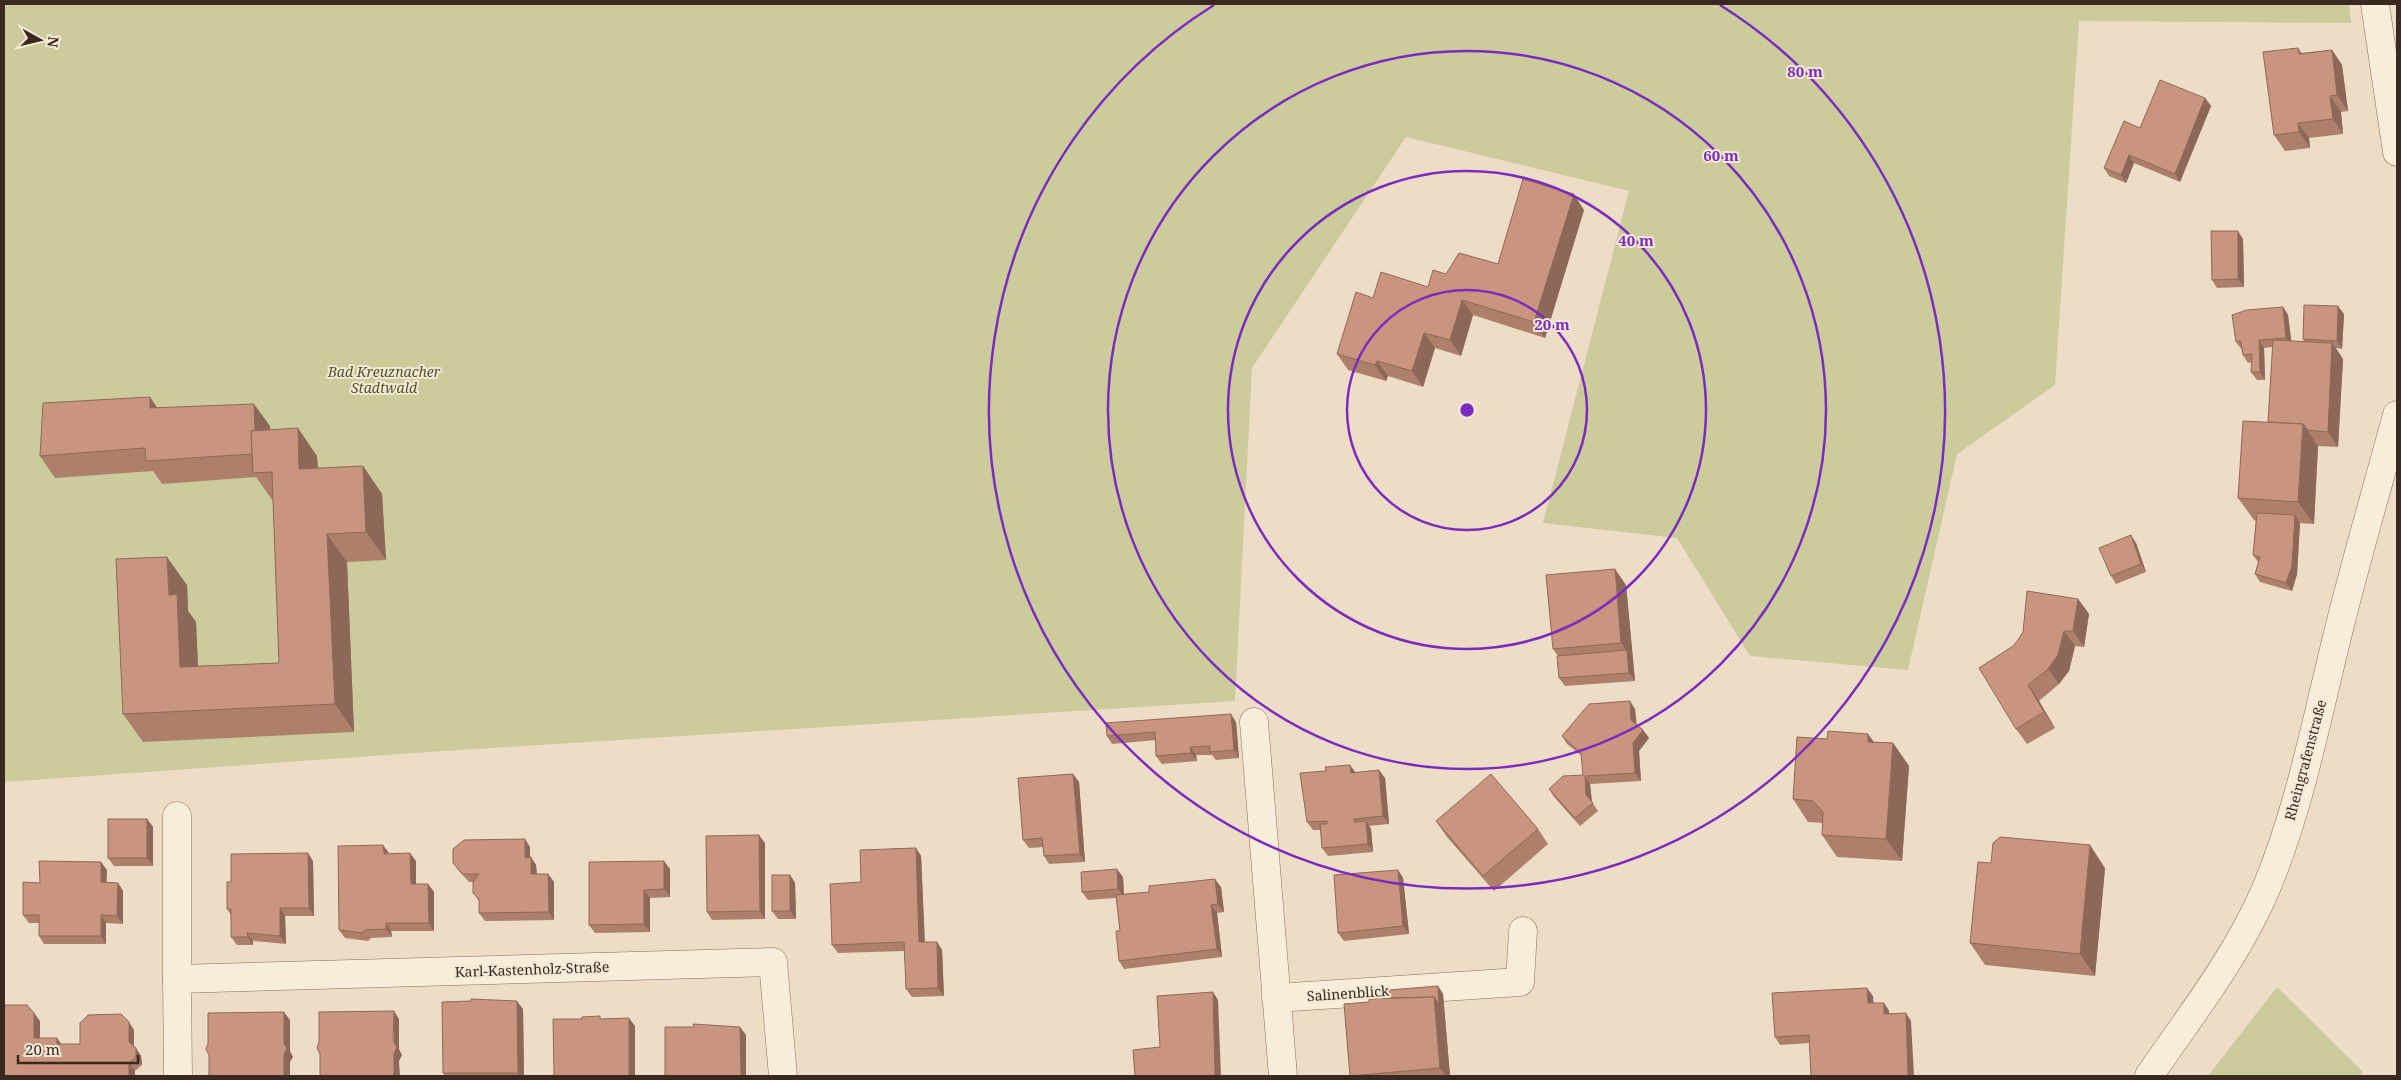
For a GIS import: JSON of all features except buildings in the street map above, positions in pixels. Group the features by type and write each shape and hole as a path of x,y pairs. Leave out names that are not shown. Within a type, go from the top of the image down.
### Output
{"street":[{"path":"2375,4 2397,152"},
{"name":"Rheingrafenstraße","path":"2149,1076 2236,949 2268,883 2305,768 2346,597 2397,415"},
{"path":"1254,722 1282,1076"},
{"path":"176,816 178,1076"},
{"name":"Salinenblick","path":"1276,998 1520,982 1523,931"},
{"name":"Karl-Kastenholz-Straße","path":"176,979 773,962 783,1076"}],"green space":[{"name":"Bad Kreuznacher Stadtwald","path":"4,4 2349,4 2351,23 2079,21 2055,385 1957,454 1908,670 1750,656 1677,538 1543,523 1629,191 1406,137 1252,368 1235,701 429,752 4,782"},
{"path":"2277,987 2362,1071 2362,1076 2208,1076"}]}
